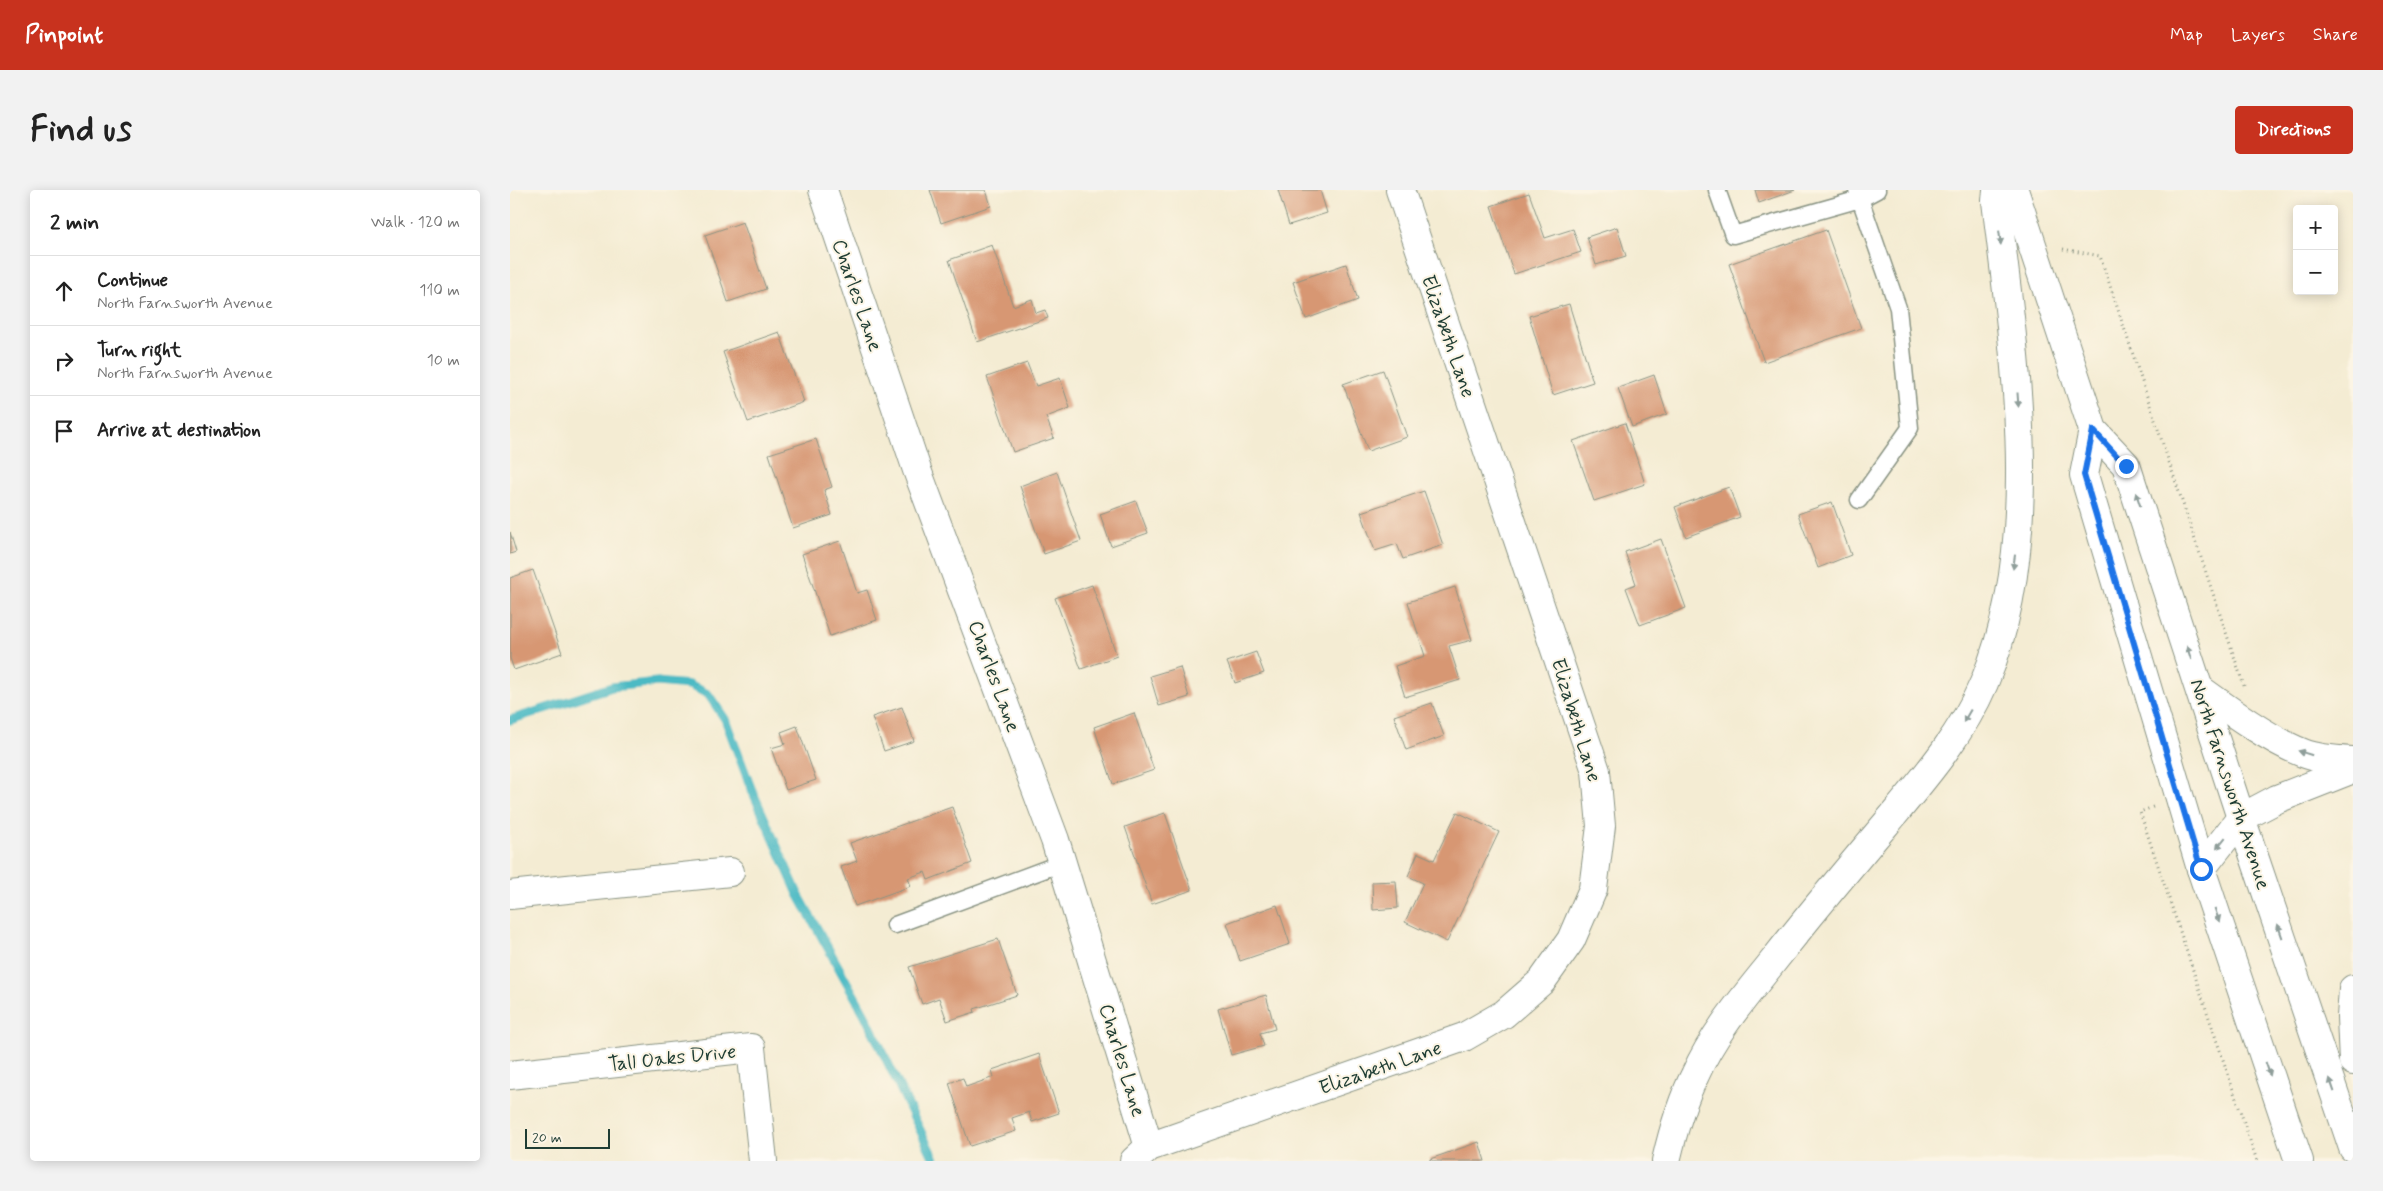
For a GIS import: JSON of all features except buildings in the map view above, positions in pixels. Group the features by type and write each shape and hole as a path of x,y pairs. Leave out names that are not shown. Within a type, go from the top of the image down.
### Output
{"main road":[{"name":"Charles Lane","path":"823,190 917,470 954,564 1062,863 1142,1154"},
{"name":"Elizabeth Lane","path":"1142,1154 1464,1037 1504,1014 1542,980 1571,940 1593,888 1601,826 1596,771 1400,190"},
{"path":"1666,1161 1681,1107 1695,1073 1711,1044 1742,1000 1823,898 1910,796 1951,742 1984,684 1996,649 2007,609 2015,554 2020,460 2016,365 1996,201 1997,190"},
{"name":"North Farnsworth Avenue","path":"2014,190 2093,430 2126,466 2201,690 2241,818 2353,1148"},
{"name":"North Farnsworth Avenue","path":"2093,430 2084,475 2201,869 2299,1161"},
{"path":"2201,690 2229,711 2290,747 2305,754 2353,761"},
{"path":"2201,869 2241,818 2277,799 2353,769"},
{"path":"510,895 730,872"},
{"path":"2353,989 2351,1017 2353,1061"},
{"name":"Tall Oaks Drive","path":"510,1075 751,1048 763,1161"}],"lane":[{"path":"1717,190 1734,235 1859,194 1877,190"},
{"path":"1859,194 1898,308 1910,428 1859,500"},
{"path":"895,925 1062,863"}],"path":[{"path":"2033,244 2100,256 2245,688"},
{"path":"2152,808 2140,812 2257,1161"}],"waterway":[{"path":"510,720 612,687 657,682 689,685 708,694 725,719 751,788 798,894 865,1015 935,1161"}],"route":[{"path":"2126,466 2093,430 2084,475 2140,670 2201,869"}]}
